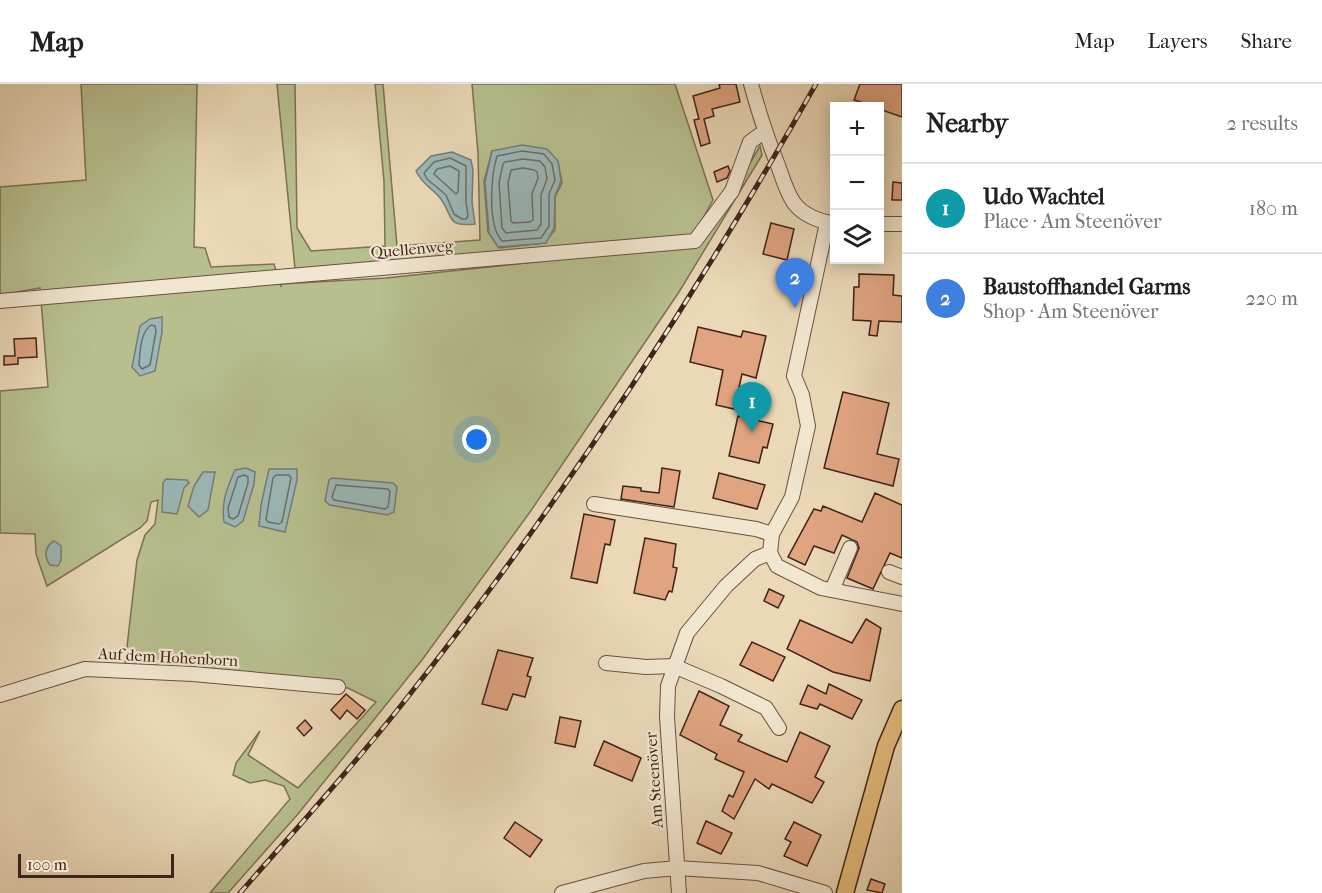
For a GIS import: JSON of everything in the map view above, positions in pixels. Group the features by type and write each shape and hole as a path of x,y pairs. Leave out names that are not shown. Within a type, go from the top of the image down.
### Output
{"main road":[{"path":"845,893 886,746 902,709"}],"street":[{"path":"751,84 764,132 788,193 795,205 810,216 830,223"},
{"name":"Quellenweg","path":"0,301 695,241 732,191 750,142 764,132"},
{"path":"884,224 902,224"},
{"path":"830,227 794,376 802,395 808,426 792,498 772,534 770,553 777,566 821,588 902,604"},
{"path":"594,504 756,529 772,534"},
{"path":"832,590 850,548"},
{"name":"Am Steenöver","path":"679,893 667,717 668,686 687,633 726,586 755,559 770,553"},
{"path":"606,663 646,667 674,666 766,708 779,728"},
{"name":"Auf dem Hohenborn","path":"0,695 85,669 193,674 338,687"},
{"path":"562,893 644,871 677,868 758,873 825,893"}],"green space":[{"path":"81,84 197,84 194,247 205,248 211,267 274,264 281,287 281,284 386,278 544,261 482,257 392,274 295,269 277,84 295,84 297,228 311,251 385,246 384,181 375,84 383,84 397,246 480,240 478,153 472,84 675,84 713,200 703,218 717,219 760,146 762,155 679,292 530,512 422,660 298,814 228,893 210,893 290,799 284,786 265,780 250,783 233,775 236,763 260,731 248,755 298,788 376,702 348,688 325,688 125,664 137,560 145,535 155,524 158,500 151,502 147,521 140,528 47,586 36,554 35,534 0,533 0,391 48,387 40,288 0,295 0,187 86,180","holes":["546,149 558,162 562,183 555,197 555,230 544,243 499,248 488,232 484,181 492,151"]}],"water":[{"path":"522,145 547,149 558,161 561,181 555,196 554,228 546,243 498,247 489,233 485,182 492,151"},
{"path":"452,152 471,160 475,224 459,224 452,220 441,199 422,181 416,171 431,156"},
{"path":"162,317 162,332 155,371 140,376 132,367 140,326 150,319"},
{"path":"246,468 255,472 254,484 243,521 235,527 224,522 224,502 235,470"},
{"path":"269,469 297,469 297,480 285,532 259,526"},
{"path":"203,472 215,472 208,510 199,517 188,506 194,486"},
{"path":"332,478 393,483 397,487 394,512 387,515 330,505 325,501 329,480"},
{"path":"166,479 187,480 189,483 184,488 177,514 162,512 163,483"},
{"path":"54,541 61,546 61,560 58,566 50,565 46,555 48,546"}],"building":[{"path":"719,84 736,84 740,102 712,109 714,116 704,119 710,143 701,146 694,120 699,119 693,96 720,88"},
{"path":"860,84 902,84 902,117 884,111 884,102 854,100"},
{"path":"728,166 730,171 727,178 717,182 714,172"},
{"path":"893,182 902,183 902,200 892,200"},
{"path":"771,223 794,229 787,260 763,254"},
{"path":"859,274 894,275 893,295 902,296 902,322 879,321 877,336 869,335 871,321 853,320 854,287 859,287"},
{"path":"698,327 741,337 743,331 766,336 756,378 742,374 734,409 716,405 723,370 690,362"},
{"path":"36,338 37,357 18,358 18,364 4,365 4,356 15,356 14,339"},
{"path":"843,392 889,403 877,454 899,459 893,486 824,468"},
{"path":"738,416 773,424 767,448 763,447 759,463 729,456"},
{"path":"662,468 680,471 674,507 621,499 623,486 659,493"},
{"path":"719,473 765,485 757,509 713,498"},
{"path":"875,493 902,505 902,558 890,553 873,589 847,578 859,548 857,542 842,535 834,553 814,546 805,565 788,557 814,509 821,511 823,506 862,522"},
{"path":"584,514 615,520 610,545 605,544 597,583 571,578"},
{"path":"645,538 676,544 673,567 677,568 672,592 669,591 665,600 634,593"},
{"path":"769,589 784,596 778,608 764,601"},
{"path":"866,619 881,628 870,681 833,672 787,649 800,620 852,643"},
{"path":"752,642 785,657 773,681 740,665"},
{"path":"498,650 533,658 527,676 531,677 525,697 513,694 507,710 482,704"},
{"path":"829,684 862,700 852,719 820,704 817,709 800,704 808,685 826,694"},
{"path":"699,691 729,706 720,725 742,735 738,741 772,756 787,762 800,732 830,746 815,777 824,782 812,803 772,784 769,789 755,779 734,819 722,811 729,795 733,797 744,772 715,759 717,754 680,735"},
{"path":"346,694 365,710 357,719 347,710 340,719 331,710"},
{"path":"560,717 581,721 575,747 555,743"},
{"path":"305,720 312,728 304,736 297,728"},
{"path":"604,741 641,758 632,781 594,765"},
{"path":"706,821 732,833 721,854 697,843"},
{"path":"515,822 542,840 530,857 504,838"},
{"path":"794,822 821,835 807,866 784,856 791,842 785,839"},
{"path":"871,879 885,884 882,893 867,890"}],"railway":[{"path":"240,893 383,728 515,555 622,401 672,323 722,244 816,84"}],"place":[{"name":"Baustoffhandel Garms","path":"795,308"},
{"name":"Udo Wachtel","path":"752,432"}]}
